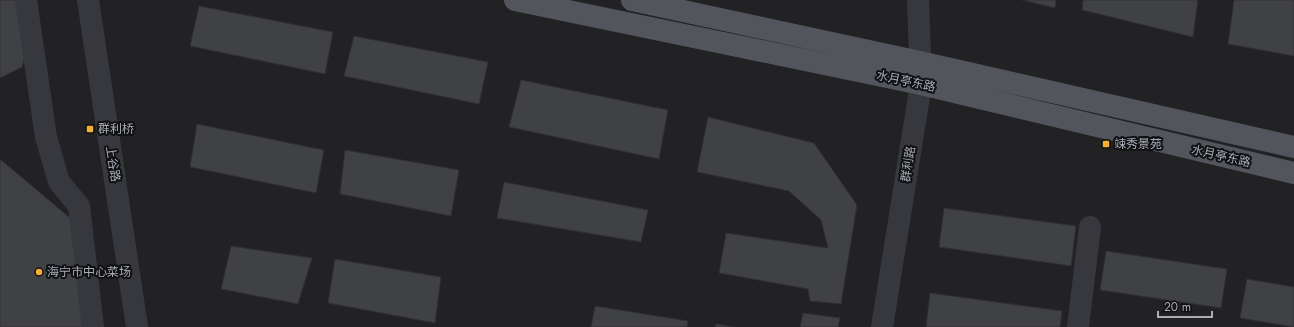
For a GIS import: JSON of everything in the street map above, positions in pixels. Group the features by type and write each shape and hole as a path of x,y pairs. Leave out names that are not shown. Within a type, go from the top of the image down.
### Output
{"main road":[{"name":"水月亭东路","path":"515,0 921,84 1294,173"},
{"name":"水月亭东路","path":"632,0 920,62 1294,147"}],"street":[{"path":"26,0 46,137 59,182 79,206 93,327"},
{"name":"上谷路","path":"88,0 137,327"},
{"name":"群利路","path":"882,327 921,84 918,0"},
{"path":"1078,327 1090,227"}],"shaded area":[{"path":"0,0 1294,0 1294,327 0,327"}],"building":[{"path":"0,0 19,0 26,54 22,67 0,78"},
{"path":"1022,0 1056,0 1055,8"},
{"path":"1083,0 1198,0 1193,37 1082,10"},
{"path":"1234,0 1294,0 1294,56 1228,44"},
{"path":"199,6 333,32 325,74 190,46"},
{"path":"354,36 488,62 479,104 344,76"},
{"path":"521,80 668,110 659,159 509,127"},
{"path":"708,117 814,143 857,205 841,304 810,301 808,289 719,273 726,233 828,248 821,220 789,191 697,172"},
{"path":"197,124 324,150 316,193 190,167"},
{"path":"345,150 459,170 451,216 340,194"},
{"name":"海宁市中心菜场","path":"0,159 70,218 85,327 0,327"},
{"path":"504,182 648,210 641,242 497,218"},
{"path":"944,208 1076,226 1071,266 939,247"},
{"path":"231,246 312,258 298,304 221,289"},
{"path":"1106,251 1227,269 1221,308 1100,290"},
{"path":"335,259 441,277 435,323 328,303"},
{"path":"1247,279 1294,287 1294,327 1240,318"},
{"path":"930,293 1062,311 1060,327 926,327"},
{"path":"595,306 688,321 687,327 591,327"},
{"path":"803,313 840,318 838,327 800,327"},
{"path":"716,324 734,327 715,327"}],"place":[{"name":"群利桥","path":"90,129"},
{"name":"竦秀景苑","path":"1106,144"},
{"name":"海宁市中心菜场","path":"39,272"}]}
